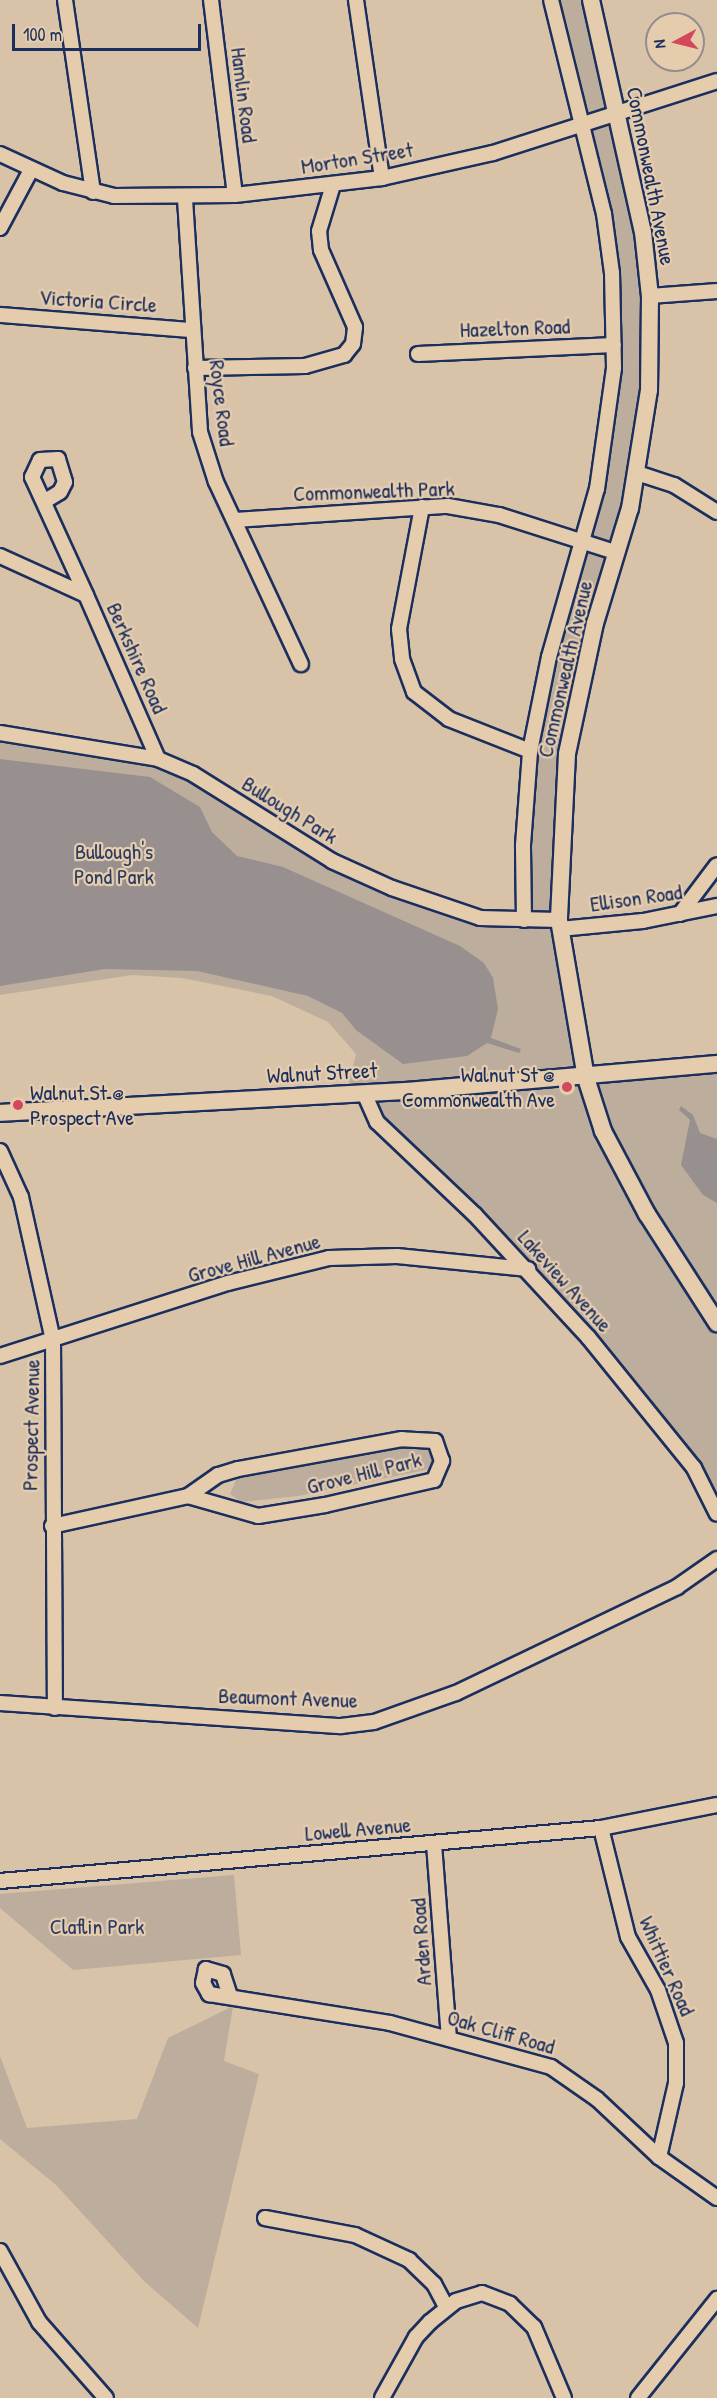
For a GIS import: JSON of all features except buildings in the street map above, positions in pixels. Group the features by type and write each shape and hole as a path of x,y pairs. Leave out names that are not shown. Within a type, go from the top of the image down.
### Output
{"main road":[{"name":"Commonwealth Avenue","path":"591,0 643,232 650,296 649,390 637,473 584,664 567,754 559,924 586,1078 603,1131 627,1179 717,1323"},
{"name":"Walnut Street","path":"0,1113 586,1078 717,1064"}],"street":[{"path":"65,0 93,192"},
{"name":"Hamlin Road","path":"211,0 235,195"},
{"path":"356,0 382,178"},
{"name":"Commonwealth Avenue","path":"524,921 523,845 531,751 549,657 584,542 606,437 614,345 606,234 584,127 551,0"},
{"name":"Morton Street","path":"0,154 31,170 93,192 144,199 185,199 235,195 382,178 493,153 584,127 717,81"},
{"path":"0,228 31,170"},
{"path":"195,368 305,366 344,355 353,344 355,327 321,250 319,231 333,184"},
{"name":"Royce Road","path":"185,199 195,368 205,452 301,664"},
{"path":"650,296 717,291"},
{"name":"Victoria Circle","path":"0,315 192,330"},
{"name":"Hazelton Road","path":"418,354 614,345"},
{"path":"637,473 674,485 717,512"},
{"path":"45,501 86,595"},
{"path":"422,507 399,629 402,659 414,692 449,719 531,751"},
{"name":"Commonwealth Park","path":"236,520 422,507 465,508 615,552"},
{"name":"Berkshire Road","path":"0,556 86,595 158,759"},
{"name":"Bullough Park","path":"0,733 158,759 193,774 271,826 360,875 464,914 559,924"},
{"path":"678,915 717,866"},
{"name":"Ellison Road","path":"559,924 678,915 717,906"},
{"name":"Lakeview Avenue","path":"364,1093 377,1122 528,1269 694,1468 717,1514"},
{"name":"Prospect Avenue","path":"0,1150 21,1197 53,1340 52,1526 57,1628 55,1708"},
{"name":"Grove Hill Avenue","path":"0,1356 228,1283 329,1257 398,1256 528,1269"},
{"name":"Grove Hill Park","path":"52,1526 188,1496 218,1475 238,1469 402,1439 435,1441 442,1461 434,1480 415,1486 258,1516 188,1496"},
{"name":"Beaumont Avenue","path":"0,1703 341,1725 374,1722 456,1693 677,1587 717,1559"},
{"name":"Lowell Avenue","path":"0,1881 601,1828 717,1805"},
{"name":"Whittier Road","path":"601,1828 628,1937 667,2011 676,2043 676,2083 659,2157"},
{"name":"Arden Road","path":"434,1844 449,2038"},
{"name":"Oak Cliff Road","path":"230,1996 449,2038 551,2067 597,2099 659,2157 717,2199"},
{"path":"266,2218 355,2235 401,2256 421,2270 447,2308"},
{"path":"0,2251 39,2322 106,2398"},
{"path":"382,2398 416,2337 447,2308 482,2293 510,2304 540,2336 564,2398"},
{"path":"638,2398 717,2299"}],"green space":[{"name":"Bullough's Pond Park","path":"551,0 591,0 650,296 637,473 584,664 558,883 586,1078 717,1064 717,1514 588,1337 377,1122 364,1093 346,1094 356,1054 328,1022 272,996 182,978 132,975 0,995 0,733 158,759 271,826 423,900 524,920 530,751 606,437 612,273"},
{"path":"425,1446 437,1458 430,1469 298,1496 241,1502 230,1494 236,1480 266,1471 376,1449"},
{"name":"Claflin Park","path":"234,1875 241,1955 73,1970 0,1908 0,1894"},
{"path":"233,2006 224,2061 259,2074 198,2328 145,2282 56,2185 0,2139 0,2056 27,2128 137,2119 168,2038"}],"shaded area":[{"path":"0,759 150,777 200,807 212,832 237,856 283,867 460,946 484,963 493,978 498,1009 491,1038 521,1049 519,1053 487,1043 467,1056 403,1064 356,1030 342,1013 308,996 197,971 105,969 0,986"},
{"path":"681,1106 693,1115 700,1133 717,1139 717,1203 703,1195 681,1165 690,1120 679,1110"}],"place":[{"name":"Walnut St @ Commonwealth Ave","path":"567,1087"},
{"name":"Walnut St @ Prospect Ave","path":"18,1105"}]}
